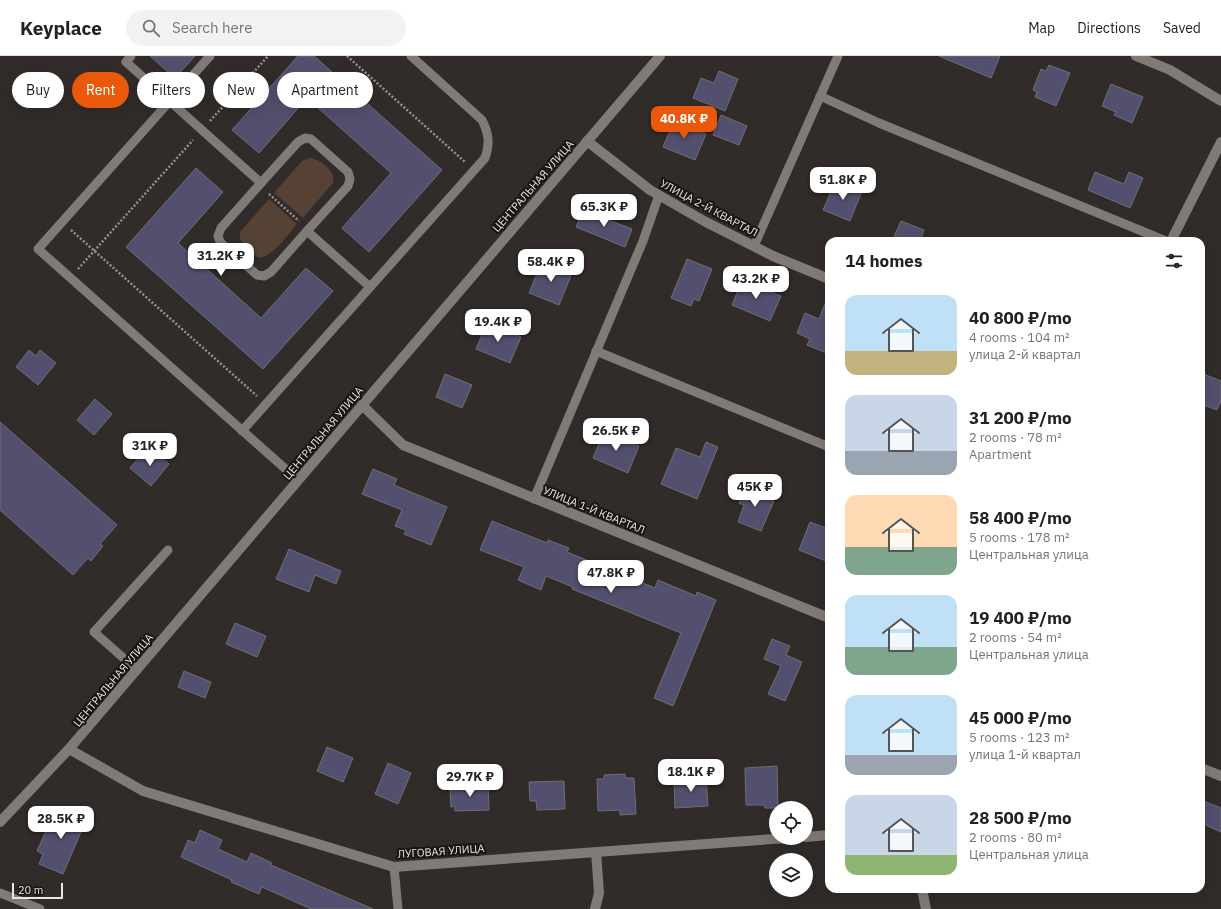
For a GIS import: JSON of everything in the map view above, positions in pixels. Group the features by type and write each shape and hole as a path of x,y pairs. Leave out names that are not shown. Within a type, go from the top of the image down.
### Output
{"street":[{"name":"ЦЕНТРАЛЬНАЯ УЛИЦА","path":"0,822 70,749 660,56"},
{"path":"1136,56 1170,70 1221,101"},
{"name":"УЛИЦА 2-Й КВАРТАЛ","path":"587,141 650,190 704,221 773,256 825,277"},
{"path":"1173,237 1221,142"},
{"name":"УЛИЦА 1-Й КВАРТАЛ","path":"362,405 404,445 825,616"},
{"name":"ЛУГОВАЯ УЛИЦА","path":"70,749 143,791 394,867 769,839"},
{"path":"1205,770 1221,776"},
{"path":"813,836 825,835"},
{"path":"595,909 599,893 596,852"},
{"path":"923,893 926,909"}],"lane":[{"path":"131,56 126,62 137,72"},
{"path":"196,72 210,56"},
{"path":"242,431 485,158 489,138 487,129 482,120 411,56"},
{"path":"754,246 838,56"},
{"path":"820,96 879,123 1156,237"},
{"path":"164,108 38,249 298,480"},
{"path":"178,108 260,184"},
{"path":"305,138 311,139 348,172 350,179 348,186 270,272 264,276 257,275 220,242 218,236 221,228 260,184 298,142 305,138"},
{"path":"534,499 643,241 659,195"},
{"path":"308,230 370,287"},
{"path":"596,352 825,445"},
{"path":"137,670 94,632 168,550"},
{"path":"394,867 398,909"},
{"path":"0,893 40,909"}],"path":[{"path":"71,278 268,56"},
{"path":"347,56 475,170"},
{"path":"260,184 308,230"},
{"path":"62,222 266,404"}],"shaded area":[{"path":"310,158 323,163 330,171 334,179 333,183 303,218 274,193 302,161"},
{"path":"269,199 297,224 273,251 262,257 257,257 242,243 240,239 240,232"}],"building":[{"path":"150,56 195,56 180,72 168,72"},
{"path":"298,56 314,56 332,72 284,72"},
{"path":"939,56 1000,56 991,78"},
{"path":"1049,65 1070,73 1056,106 1035,97 1037,92 1033,90 1041,69 1046,71"},
{"path":"719,71 738,79 725,111 693,98 701,78 714,83"},
{"path":"277,80 277,108 298,108 259,153 232,130 252,108 269,108 269,89"},
{"path":"1111,84 1143,97 1132,123 1114,115 1116,112 1102,106"},
{"path":"318,108 372,108 442,170 369,252 342,228 391,173"},
{"path":"721,115 747,126 739,145 713,135"},
{"path":"674,121 706,134 695,160 663,147"},
{"path":"196,168 223,192 178,243 261,318 306,268 333,291 263,369 126,247"},
{"path":"1095,172 1124,184 1129,172 1143,178 1130,208 1088,190"},
{"path":"836,180 862,191 850,221 823,210"},
{"path":"583,210 632,229 625,247 576,227"},
{"path":"901,221 924,230 921,237 894,237"},
{"path":"687,259 712,269 699,301 694,299 691,306 671,298"},
{"path":"554,261 568,266 565,273 571,276 559,305 529,293 541,264 551,268"},
{"path":"742,280 781,296 770,321 732,305"},
{"path":"825,304 825,352 807,345 810,339 797,333 805,313 819,319"},
{"path":"487,323 521,337 510,363 476,349"},
{"path":"29,350 36,356 40,350 56,363 38,385 16,367"},
{"path":"445,374 472,385 462,408 436,397"},
{"path":"1205,375 1221,381 1221,401 1217,410 1205,406"},
{"path":"95,399 112,414 94,435 77,420"},
{"path":"0,422 117,525 100,544 103,546 91,561 88,558 73,575 0,510"},
{"path":"604,432 639,446 628,473 593,458"},
{"path":"706,442 718,447 697,499 661,484 676,448 700,457"},
{"path":"145,450 150,455 154,451 169,464 151,486 130,468"},
{"path":"373,469 397,479 394,485 447,507 431,545 404,534 406,530 395,526 402,510 362,494"},
{"path":"746,486 769,495 768,499 774,501 761,531 738,522 744,505 739,503"},
{"path":"492,521 547,543 548,540 569,548 567,552 655,588 658,580 696,596 697,592 716,600 673,706 654,698 681,633 572,589 573,587 546,576 541,590 518,580 524,567 480,550"},
{"path":"810,522 825,528 825,561 799,550"},
{"path":"289,549 341,571 336,584 315,575 309,592 276,579"},
{"path":"235,623 266,636 257,657 226,644"},
{"path":"772,639 790,646 786,655 802,662 785,701 768,694 781,666 764,659"},
{"path":"184,671 211,682 205,698 178,687"},
{"path":"327,747 353,758 343,782 317,771"},
{"path":"388,763 411,773 398,804 375,794"},
{"path":"777,766 778,801 769,801 769,808 765,808 764,805 746,805 745,768"},
{"path":"625,774 625,778 634,778 636,814 620,815 620,810 598,811 597,779 604,779 604,775"},
{"path":"706,778 708,806 675,808 674,779"},
{"path":"564,781 565,809 537,810 536,801 530,801 529,782"},
{"path":"488,784 489,810 455,811 455,806 451,807 450,790 454,790 454,785"},
{"path":"1205,802 1221,808 1221,832 1205,825"},
{"path":"63,807 87,818 63,874 39,864 43,854 37,851 53,815 58,817"},
{"path":"200,830 222,840 218,849 247,862 251,853 272,863 271,865 373,909 311,909 262,887 259,894 231,882 232,880 181,857 188,840 195,843"}]}
